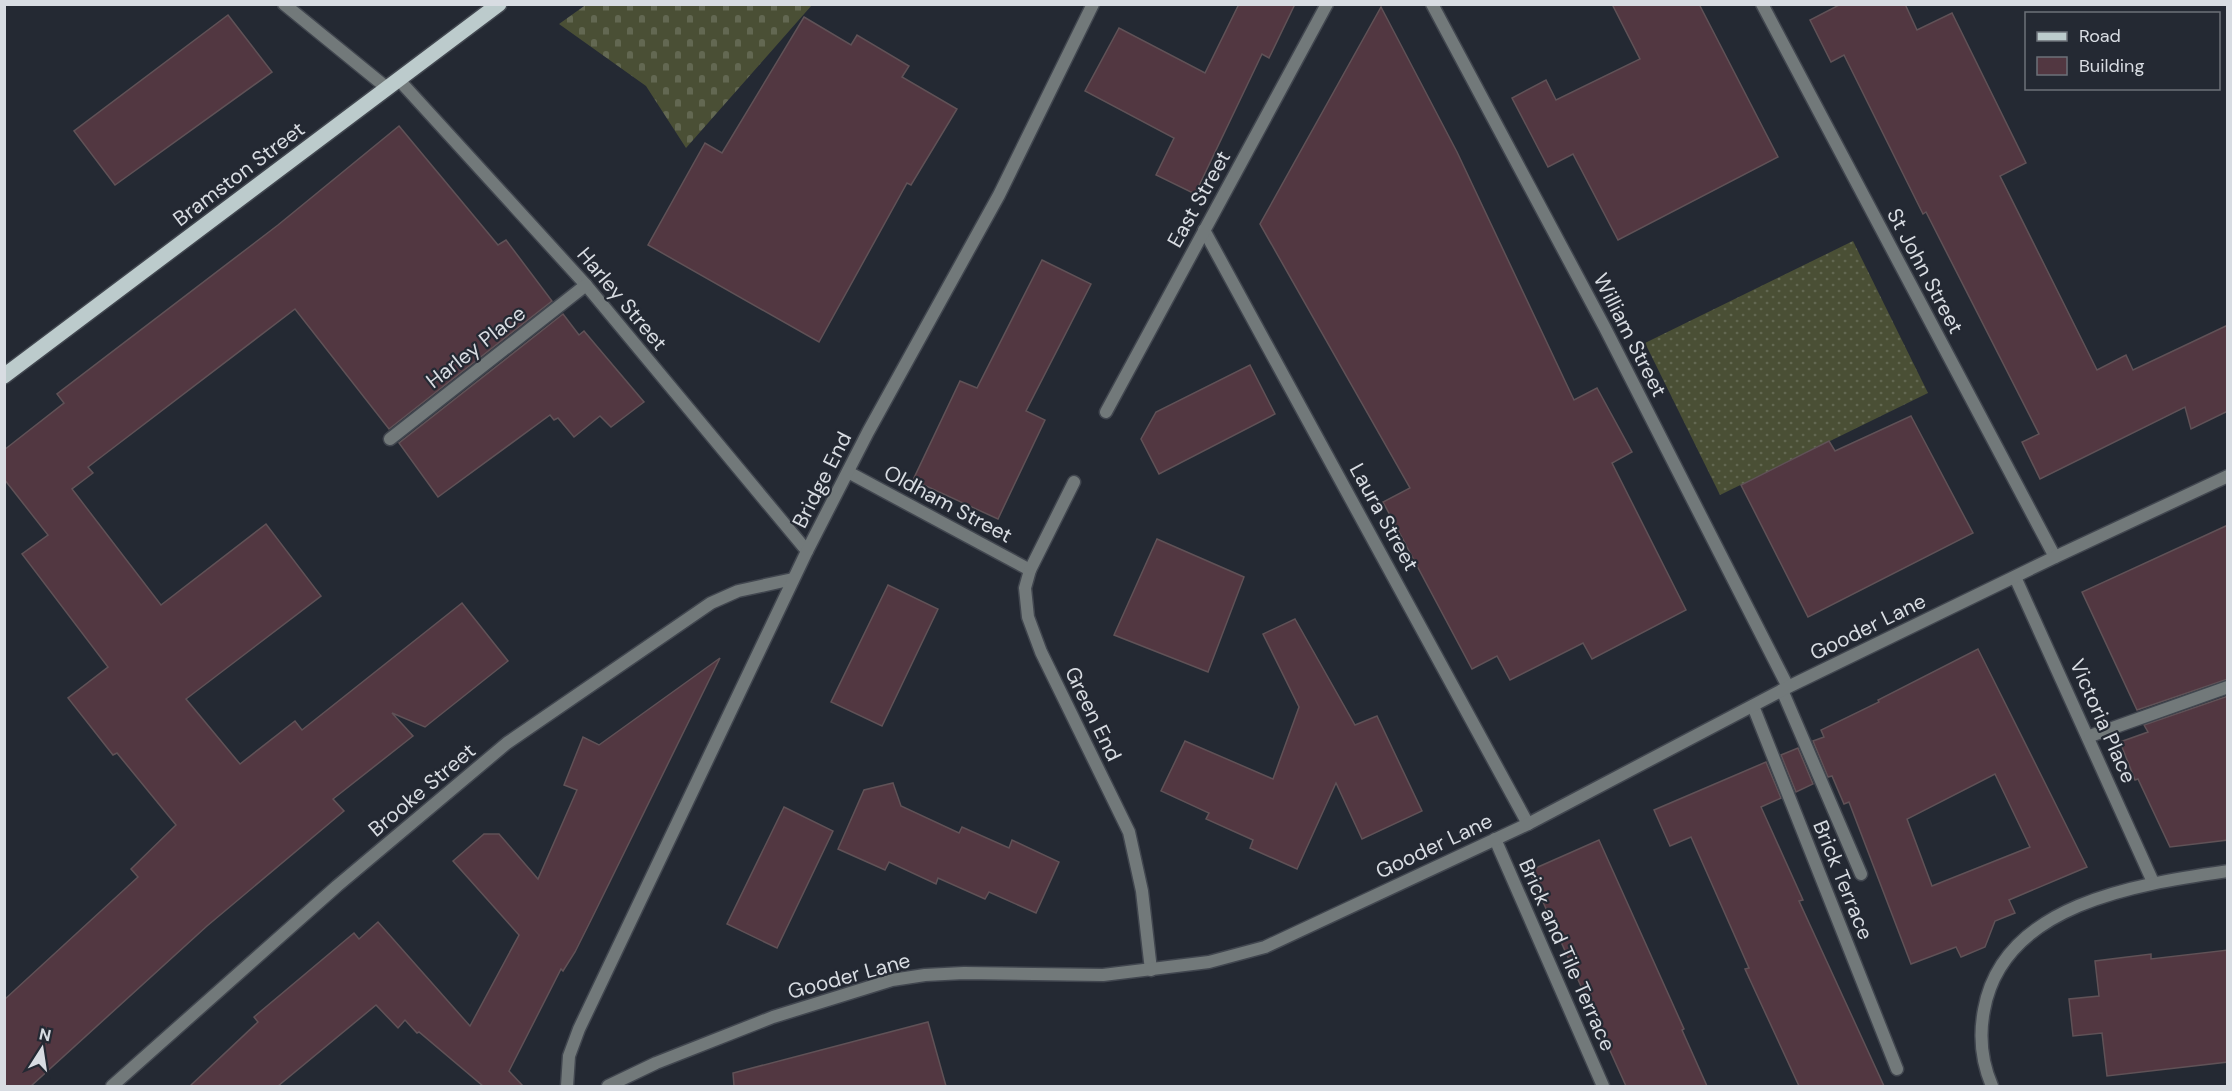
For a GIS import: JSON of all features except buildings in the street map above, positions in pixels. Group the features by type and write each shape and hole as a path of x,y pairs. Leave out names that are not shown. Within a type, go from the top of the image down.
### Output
{"main road":[{"name":"Bramston Street","path":"4,376 499,4"}],"street":[{"name":"Harley Street","path":"284,4 393,84 586,285 807,551"},
{"name":"Bridge End","path":"567,1086 569,1056 793,579 848,472 999,195 1093,4"},
{"name":"East Street","path":"1106,412 1327,4"},
{"name":"William Street","path":"1432,4 1605,328 1785,689 1861,874"},
{"name":"St John Street","path":"1762,4 2055,556"},
{"name":"Laura Street","path":"1204,230 1528,824"},
{"name":"Harley Place","path":"390,439 586,285"},
{"name":"Oldham Street","path":"848,472 1030,570"},
{"name":"Gooder Lane","path":"608,1086 656,1063 773,1017 892,980 964,973 1103,975 1209,962 1265,947 1528,824 1785,689 2055,556 2228,476"},
{"name":"Green End","path":"1074,482 1030,570 1025,588 1028,616 1041,652 1129,832 1142,891 1151,970"},
{"name":"Victoria Place","path":"2015,577 2090,736 2153,882"},
{"name":"Brooke Street","path":"112,1086 338,886 507,743 711,603 738,591 793,579"},
{"path":"2090,736 2228,687"},
{"name":"Brick Terrace","path":"1753,706 1897,1069"},
{"name":"Brick and Tile Terrace","path":"1495,839 1603,1086"},
{"path":"1992,1086 1982,1049 1982,1020 1987,992 2009,953 2042,924 2073,907 2153,882 2228,871"}],"green space":[{"path":"587,4 812,5 686,148 646,86 559,24"},
{"path":"1853,241 1928,393 1720,495 1645,343"}]}
